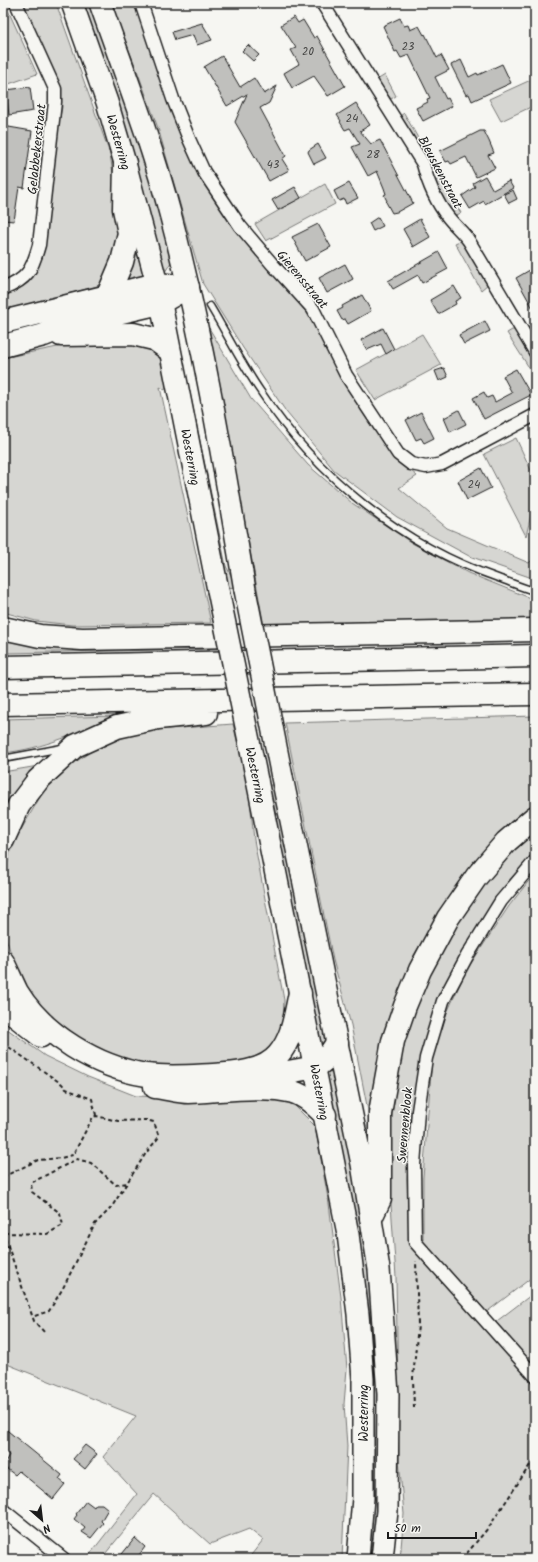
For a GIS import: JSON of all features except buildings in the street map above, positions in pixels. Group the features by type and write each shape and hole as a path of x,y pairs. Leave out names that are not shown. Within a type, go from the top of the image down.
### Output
{"highway":[{"name":"Westerring","path":"72,3 107,102 125,163 158,294 316,1067 348,1234 358,1314 363,1378 363,1498 358,1559"},
{"name":"Westerring","path":"100,3 148,137 171,217 188,287 226,482 245,590 282,777 338,1043 371,1218 380,1276 388,1394 387,1511 382,1559"},
{"path":"108,295 122,262 129,233 124,209 125,163"},
{"path":"3,346 44,335 74,322 158,294 188,287"},
{"path":"3,322 108,295 158,294"},
{"path":"44,335 133,334 154,339 169,350"},
{"path":"3,628 40,636 82,639 535,630"},
{"path":"3,667 535,656"},
{"path":"3,704 535,694"},
{"path":"3,840 19,805 33,786 74,746 117,727 158,718 206,714 266,699"},
{"path":"371,1218 380,1199 380,1113 393,1041 410,992 448,918 477,876 506,842 535,817"},
{"path":"3,962 17,992 34,1014 52,1031 98,1060 122,1070 147,1075 176,1077 229,1074 268,1063 278,1056 290,1037 300,993"},
{"path":"3,1006 67,1056 89,1068 124,1083 186,1092 237,1089 269,1089 293,1092 305,1097 325,1115"},
{"path":"170,1089 218,1084 295,1072 316,1067 327,1058 338,1043"}],"street":[{"name":"Gelabbekerstraat","path":"3,289 26,276 32,267 39,245 55,102 55,89 16,3"},
{"name":"Gierensstraat","path":"141,3 176,108 204,172 240,226 313,309 346,375 398,454 411,464 426,466 442,464 535,415"},
{"name":"Bleuskenstraat","path":"322,3 423,164 428,184 448,217 463,231 535,352"},
{"name":"Swennenblook","path":"415,1242 414,1165 418,1111 426,1058 443,1001 467,956 501,901 535,861"},
{"path":"415,1242 535,1376"},
{"path":"3,1510 64,1559"}],"lane":[{"path":"210,306 261,392 287,428 331,476 376,514 422,545 472,569 535,591"},
{"path":"3,759 74,746"}],"path":[{"path":"3,1043 62,1084 66,1089 92,1099 96,1116"},
{"path":"3,1177 38,1160 73,1155 93,1117 96,1116"},
{"path":"32,1317 49,1311 63,1288 95,1224 111,1208 159,1137 154,1122 146,1120 118,1121 96,1116"},
{"path":"45,1334 32,1317 3,1232 47,1234 63,1225 60,1213 32,1192 32,1183 77,1159 91,1164 116,1185 127,1183"},
{"path":"414,1408 413,1378 418,1325 415,1242"},
{"path":"462,1559 489,1527 530,1465 535,1462"}],"shaded area":[{"path":"22,3 56,3 110,154 122,238 107,277 97,286 3,312 3,295 17,289 27,282 62,107 58,81"},
{"path":"80,3 92,3 150,168 173,259 165,272 161,272"},
{"path":"110,3 135,3 176,122 257,255 306,312 319,331 339,376 364,415 390,453 417,476 399,488 447,528 529,563 535,557 535,579 469,556 397,517 334,470 287,413 243,348 203,284 158,128"},
{"path":"7,8 37,74 3,86 3,10"},
{"path":"385,75 396,96 391,99 377,80"},
{"path":"535,78 535,105 501,121 489,99"},
{"path":"404,113 428,156 425,157 400,116"},
{"path":"440,178 461,213 454,216 434,182"},
{"path":"325,184 335,204 266,241 255,224"},
{"path":"134,235 146,277 123,285"},
{"path":"462,240 488,284 481,290 455,243"},
{"path":"168,307 174,316 226,566 236,585 236,588 226,587"},
{"path":"209,328 251,399 308,465 352,503 412,543 468,573 535,600 535,620 264,626"},
{"path":"515,330 535,363 535,377 507,333"},
{"path":"422,334 441,365 375,400 356,370"},
{"path":"87,341 119,341 153,348 163,363 166,372 165,390 160,387 211,623 72,625 36,621 3,612 3,358"},
{"path":"516,438 535,479 535,498 526,536 484,454"},
{"path":"3,634 218,642 218,649 3,653"},
{"path":"117,716 47,744 3,753 3,719"},
{"path":"535,716 535,804 509,823 456,885 414,955 396,1010 371,1126 351,1025 333,960 285,723"},
{"path":"233,724 249,790 254,840 284,1000 283,1021 275,1043 267,1053 246,1064 144,1067 111,1058 62,1027 40,1006 27,988 14,963 6,938 4,912 5,875 11,847 43,792 74,763 96,748 127,736 155,730"},
{"path":"44,765 3,820 3,772"},
{"path":"276,784 328,1039 321,1052 266,786"},
{"path":"535,832 535,853 529,859 444,988 411,1138 407,1178 409,1242 423,1241 423,1178 432,1059 445,1017 466,971 509,906 535,873 535,1275 484,1314 493,1324 535,1292 535,1559 400,1559 404,1514 399,1460 396,1277 390,1189 389,1136 396,1084 407,1031 420,995 445,941 475,896 507,857"},
{"path":"3,1026 45,1056 88,1077 136,1096 193,1098 286,1097 315,1126 329,1204 341,1297 347,1369 344,1404 347,1446 342,1559 248,1559 263,1540 249,1529 210,1544 154,1494 101,1559 87,1558 137,1494 103,1457 136,1416 7,1364 3,1352"},
{"path":"336,1071 368,1236 381,1426 375,1559 365,1559 370,1475 325,1072"}]}
